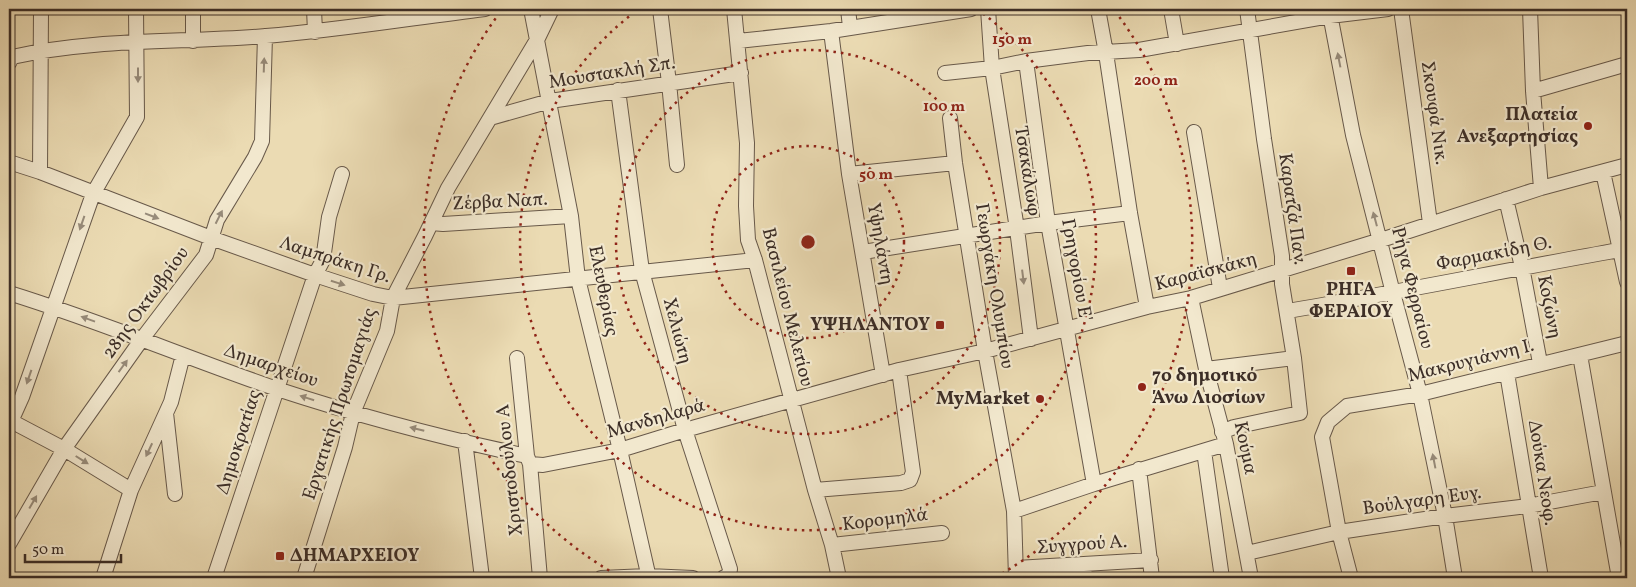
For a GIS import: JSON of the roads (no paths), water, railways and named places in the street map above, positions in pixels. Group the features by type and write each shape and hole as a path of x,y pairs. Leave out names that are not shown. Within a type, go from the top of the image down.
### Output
{"street":[{"path":"40,172 41,9"},
{"path":"131,490 64,449 10,423 22,397 93,194 137,117 136,9"},
{"path":"193,9 193,41"},
{"path":"314,9 315,32"},
{"path":"9,63 12,57 41,50 135,42 193,41 315,32 433,12 485,9"},
{"name":"Ελευθερίας","path":"532,9 571,216 578,279 620,450 648,577"},
{"name":"Εργατικής Πρωτομαγιάς","path":"304,578 345,447 353,413 387,332 393,298 448,188 538,38 552,9"},
{"path":"660,9 677,165"},
{"name":"Βασιλείου Μελετίου","path":"734,9 747,143 746,206 748,240 755,260 815,490 832,545 839,578"},
{"path":"848,9 850,27"},
{"path":"738,41 831,31 971,9"},
{"name":"Τσακάλωφ","path":"988,9 992,68 1017,229 1031,339"},
{"path":"1098,9 1130,213 1147,307"},
{"path":"1171,9 1176,44"},
{"name":"Καρατζά Παν.","path":"1224,438 1234,426 1300,413 1288,311 1282,284 1282,256 1247,9"},
{"path":"945,72 992,68 1026,61 1176,44 1330,12 1388,9"},
{"name":"Σκουφά Νικ.","path":"1401,9 1430,223"},
{"path":"1530,9 1533,91 1541,188"},
{"name":"Ρήγα Φερραίου","path":"1330,12 1353,134 1420,394 1455,578"},
{"name":"Υψηλάντη","path":"831,31 849,174 883,375"},
{"name":"28ης Οκτωβρίου","path":"9,544 64,449 142,339 206,255 217,220 255,157 262,141 265,36"},
{"name":"Γρηγορίου Ε'","path":"1026,61 1048,223 1094,484"},
{"path":"1533,91 1627,64"},
{"name":"Μουστακλή Σπ.","path":"490,118 550,101 741,73"},
{"name":"Χελιώτη","path":"618,90 642,271 685,430 730,569 726,577"},
{"name":"Γεωργάκη Ολυμπίου","path":"950,118 955,163 985,351 1014,511 1016,573"},
{"path":"1194,132 1220,288"},
{"name":"Λαμπράκη Γρ.","path":"9,162 315,276 373,294 393,298 755,260"},
{"path":"849,174 955,163"},
{"name":"Καραϊσκάκη","path":"791,400 899,370 985,351 1147,307 1191,298 1541,188 1627,165"},
{"path":"1603,172 1627,282"},
{"name":"Δημοκρατίας","path":"214,578 315,276 323,260 329,217 342,174"},
{"name":"Κοζώνη","path":"1506,199 1522,267 1540,363"},
{"path":"863,252 1048,223 1130,213"},
{"name":"Ζέρβα Ναπ.","path":"431,223 443,224 571,216"},
{"name":"Φαρμακίδη Θ.","path":"1288,311 1619,250"},
{"name":"Δημαρχείου","path":"9,293 53,306 183,355 353,413 465,441 528,460"},
{"name":"Κούμα","path":"1191,298 1206,370 1224,438 1251,578"},
{"name":"Μακρυγιάννη Ι.","path":"1340,532 1322,437 1328,422 1347,406 1420,394 1627,343"},
{"path":"103,578 131,490 171,402 183,355"},
{"path":"1580,355 1618,578"},
{"name":"Χριστοδούλου Α","path":"517,358 540,578"},
{"path":"1206,370 1294,358"},
{"path":"815,490 901,483 910,480 913,472 899,370"},
{"name":"Δούκα Νεοφ.","path":"1507,373 1541,578"},
{"name":"Μανδηλαρά","path":"528,460 543,464 620,450 791,400"},
{"path":"166,412 175,494"},
{"path":"1014,511 1094,484 1204,451 1224,438"},
{"path":"465,441 482,578"},
{"path":"1204,451 1222,578"},
{"path":"1139,470 1152,578"},
{"name":"Βούλγαρη Ευγ.","path":"1247,553 1340,532 1444,516 1528,506 1603,492"},
{"path":"1340,532 1351,578"},
{"name":"Κορομηλά","path":"832,545 942,533"},
{"name":"Συγγρού Α.","path":"1016,573 1084,572 1150,560"},
{"path":"600,578 693,578"}],"place":[{"name":"Πλατεία Ανεξαρτησίας","path":"1588,126"},
{"name":"ΡΗΓΑ ΦΕΡΑΙΟΥ","path":"1351,271"},
{"name":"ΥΨΗΛΑΝΤΟΥ","path":"940,325"},
{"name":"7ο δημοτικό Άνω Λιοσίων","path":"1142,387"},
{"name":"MyMarket","path":"1040,399"},
{"name":"ΔΗΜΑΡΧΕΙΟΥ","path":"280,556"}]}
